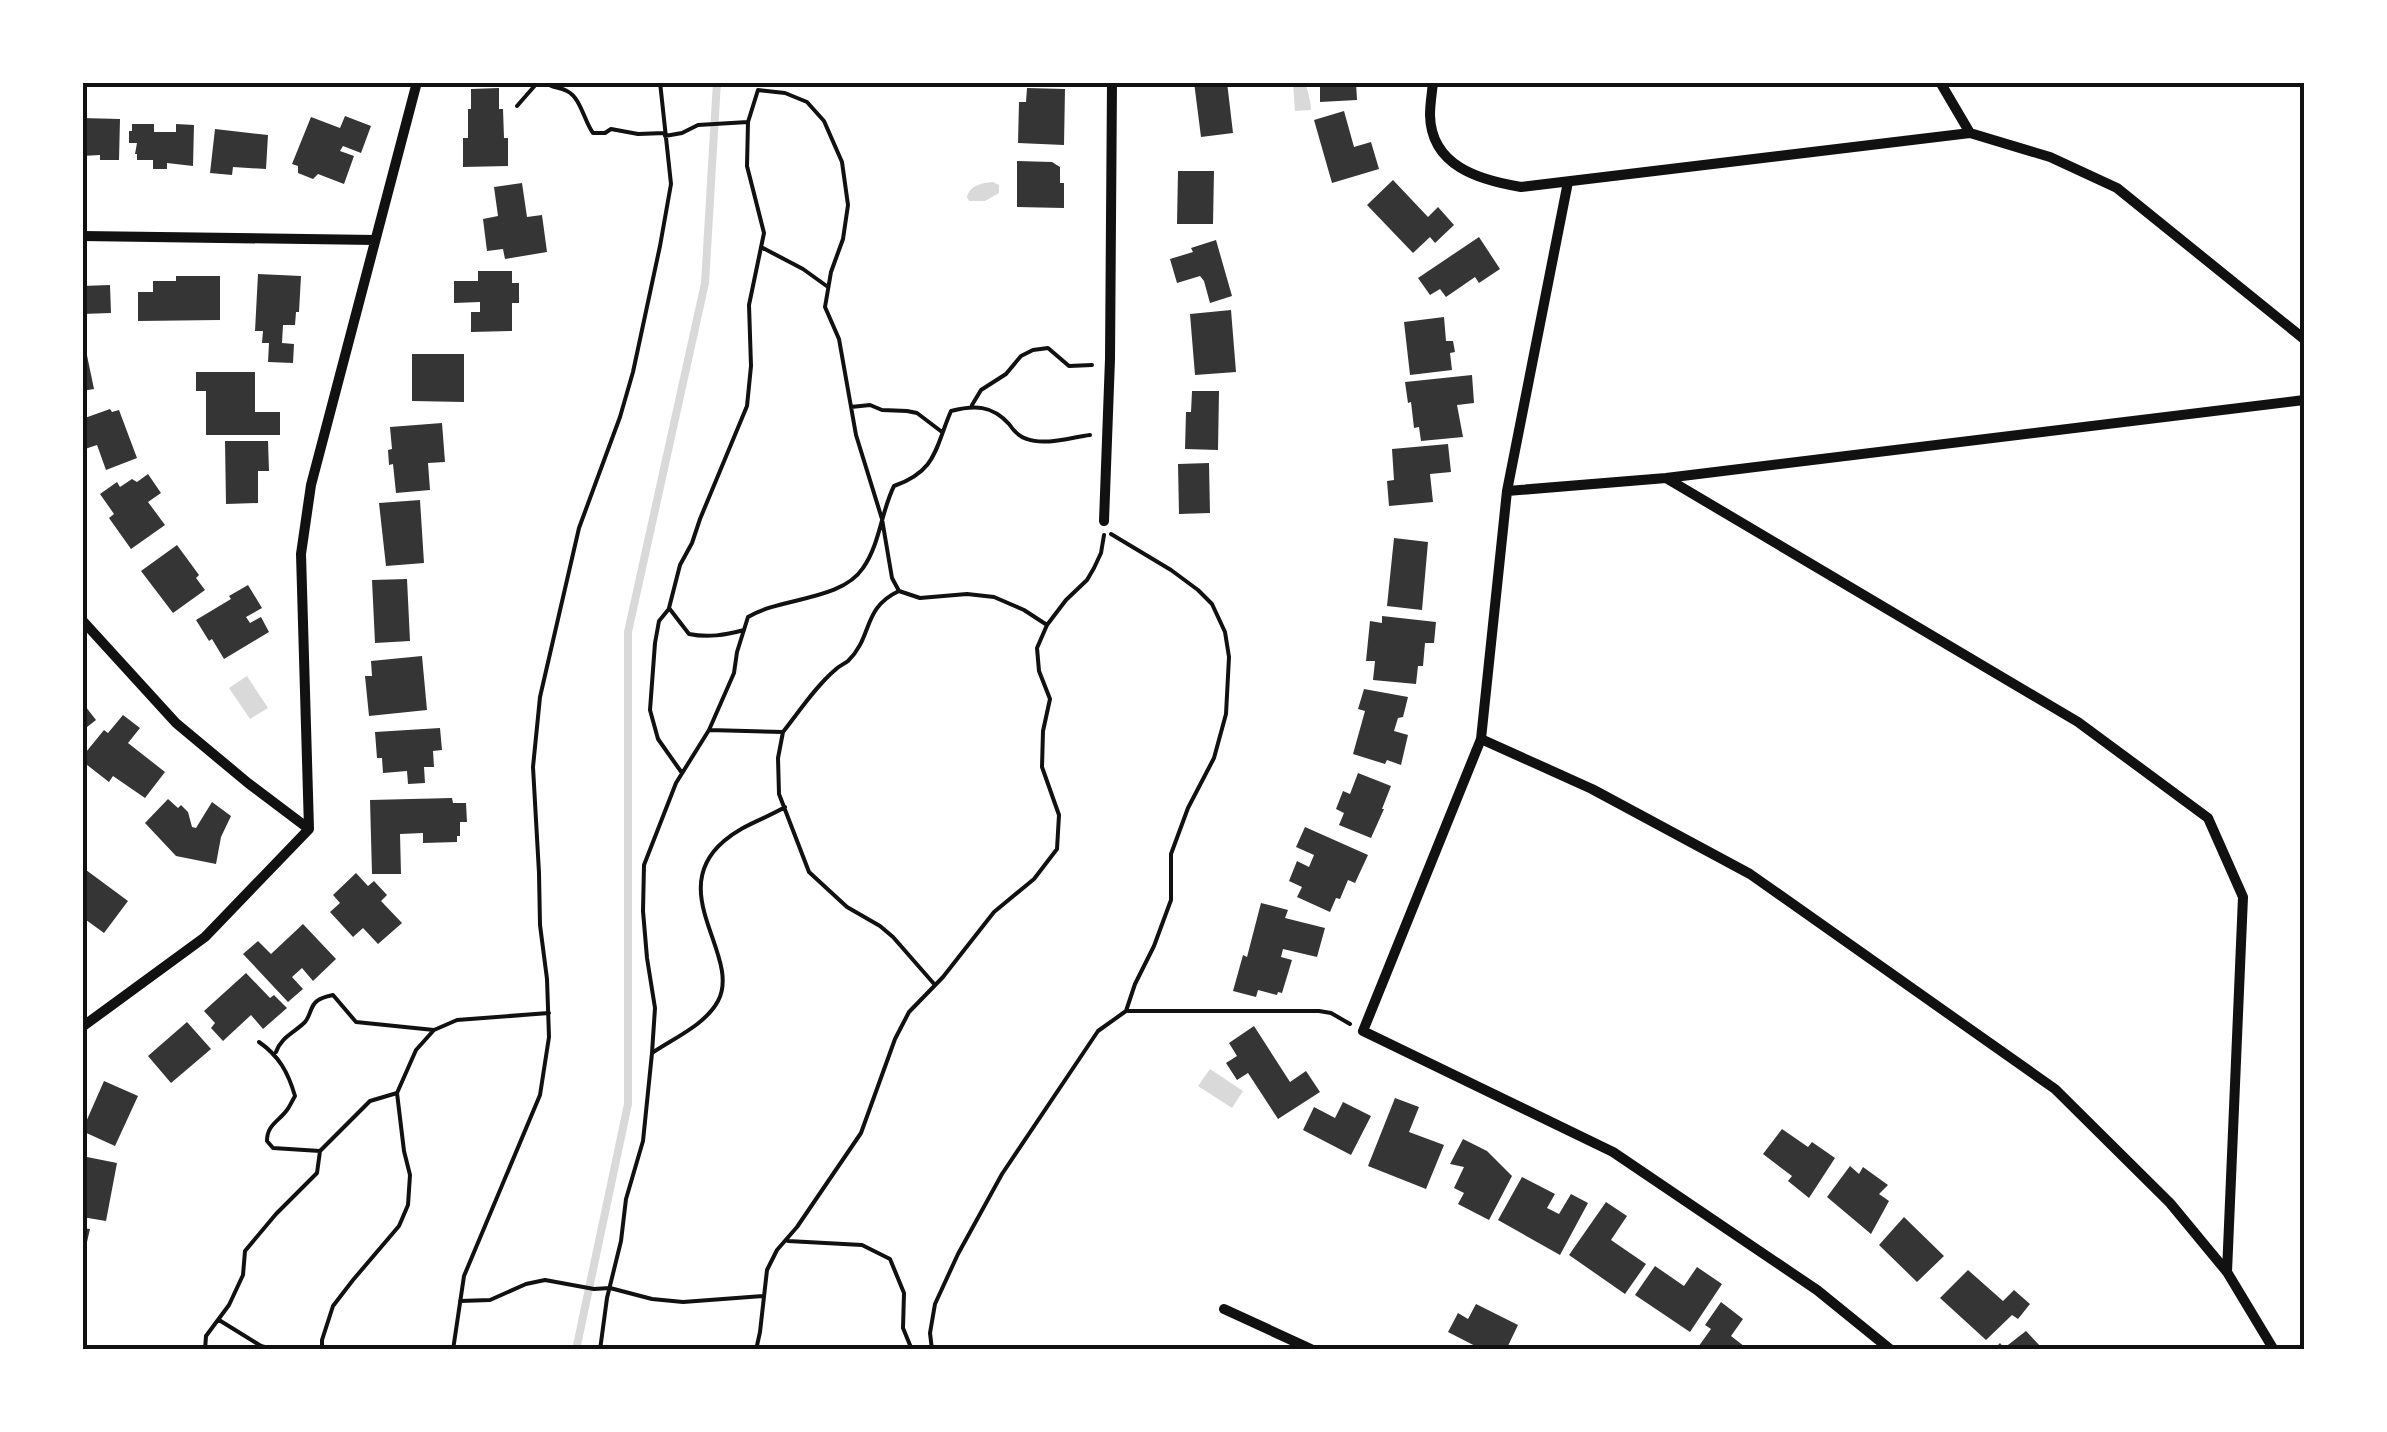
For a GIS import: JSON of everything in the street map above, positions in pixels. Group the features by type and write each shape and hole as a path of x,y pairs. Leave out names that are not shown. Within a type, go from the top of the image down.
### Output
{"street":[{"path":"82,1027 205,937 309,829 300,554 311,485 417,82"},
{"path":"1104,524 1110,359 1112,82"},
{"path":"1432,82 1430,118 1440,148 1457,167 1486,182 1521,188 1970,133 2050,156 2118,188 2304,339"},
{"path":"1940,82 1970,133"},
{"path":"1568,182 1507,492 1481,739 1363,1031 1613,1152 1817,1290 1890,1350"},
{"path":"82,236 375,240"},
{"path":"1507,492 1666,478 2304,400"},
{"path":"1666,478 2078,722 2208,818 2243,897 2227,1272"},
{"path":"82,620 176,723 309,829"},
{"path":"1481,739 1592,789 1750,874 2055,1088 2170,1203 2227,1272 2274,1350"},
{"path":"1224,1309 1313,1350"}],"path":[{"path":"517,106 541,82 572,94 593,134 611,129 638,134 682,134 698,125 748,122"},
{"path":"453,1350 464,1276 540,1095 549,1037 533,768 540,696 579,528 634,372 671,184 660,82"},
{"path":"682,773 658,738 650,710 657,632 669,608 680,564 692,544 746,406 751,366 748,304 764,232 747,166 748,122 758,90 786,93 807,102 824,120 842,162 848,205 824,307 839,340 856,436 882,519 888,564 899,591"},
{"path":"760,246 828,286"},
{"path":"972,405 981,390 1033,350 1048,348 1069,366 1089,367 1110,359"},
{"path":"851,407 870,405 882,410 908,411 942,432"},
{"path":"600,1350 622,1241 626,1199 643,1142 652,1052 655,1008 644,926 644,865 682,773 709,730 734,674 748,617 762,609 840,588 862,571 894,486 912,480 933,460 952,411 972,405 988,408 1027,439 1044,441 1107,433"},
{"path":"756,1350 767,1270 777,1250 861,1133 909,1012 994,912 1034,880 1057,849 1060,815 1042,767 1043,732 1050,698 1039,671 1038,648 1047,625 1094,568 1101,553 1104,524"},
{"path":"1104,524 1115,538 1171,570 1212,604 1225,632 1229,657 1226,714 1214,758 1170,854 1170,900 1126,1012"},
{"path":"935,985 880,926 847,907 809,872 779,794 778,758 784,732 824,680 849,660 884,598 899,591 920,598 967,594 994,597 1047,625"},
{"path":"669,608 689,634 702,637 744,630"},
{"path":"709,730 784,732"},
{"path":"652,1052 707,1018 720,998 723,974 700,896 711,855 743,828 785,807"},
{"path":"276,1054 277,1046 303,1024 312,1006 320,998 333,995 356,1022 434,1030"},
{"path":"932,1350 934,1304 958,1254 1002,1174 1098,1031 1126,1012 1208,1010 1319,1011 1331,1013 1363,1031"},
{"path":"322,1350 333,1306 398,1226 408,1204 410,1175 396,1093 416,1050 434,1030 458,1020 548,1014"},
{"path":"258,1042 276,1054 295,1096 271,1126 267,1142 273,1148 320,1151"},
{"path":"204,1350 206,1336 229,1305 243,1276 245,1251 318,1173 320,1151 370,1101 396,1093"},
{"path":"785,1240 862,1245 890,1259 904,1293 903,1328 912,1350"},
{"path":"460,1301 490,1300 545,1280 682,1302 763,1296"},
{"path":"219,1320 261,1346 276,1350"}],"shaded area":[{"path":"1293,83 1306,83 1311,110 1295,111"},
{"path":"993,182 999,185 999,193 985,201 969,201 967,197 974,187"},
{"path":"247,676 268,708 250,719 229,688"},
{"path":"1210,1069 1243,1091 1232,1108 1198,1086"}],"building":[{"path":"1194,82 1227,82 1233,133 1201,137"},
{"path":"1320,82 1356,82 1357,100 1320,102"},
{"path":"499,88 504,138 508,138 508,166 463,167 471,89"},
{"path":"1027,88 1065,89 1064,145 1018,143 1019,102 1026,102"},
{"path":"1344,111 1354,147 1371,142 1379,169 1332,183 1314,120"},
{"path":"345,116 371,126 361,153 343,146 340,151 354,156 344,184 318,174 313,179 298,173 298,166 292,164 311,117 340,128"},
{"path":"82,118 120,119 119,160 82,156"},
{"path":"132,124 154,124 154,132 176,132 176,124 194,125 193,166 167,163 167,169 153,169 153,160 137,160 137,143 129,143"},
{"path":"215,129 268,135 266,169 233,167 232,175 210,173"},
{"path":"1017,161 1052,162 1060,167 1064,208 1017,207"},
{"path":"1178,171 1214,171 1213,224 1177,224"},
{"path":"1393,180 1428,217 1438,207 1454,225 1435,243 1430,237 1413,253 1367,205"},
{"path":"522,183 527,217 542,215 547,252 505,259 503,249 487,251 483,219 498,216 494,187"},
{"path":"1479,237 1500,269 1479,283 1475,277 1446,297 1440,289 1430,295 1418,278"},
{"path":"1216,240 1232,296 1210,303 1200,276 1177,283 1170,259"},
{"path":"478,271 512,271 512,283 519,283 519,303 512,303 512,331 471,332 471,312 480,312 480,302 454,303 454,281 478,281"},
{"path":"258,274 301,276 295,325 283,325 282,343 294,344 293,363 268,362 269,343 262,343 263,331 255,331"},
{"path":"176,276 220,276 220,320 138,321 138,292 153,292 153,281 176,281"},
{"path":"110,285 111,313 82,314 82,286"},
{"path":"1231,310 1236,372 1195,375 1190,314"},
{"path":"1444,317 1446,341 1453,341 1455,352 1450,353 1452,370 1410,375 1404,322"},
{"path":"82,341 94,389 82,391"},
{"path":"412,354 464,354 464,402 412,401"},
{"path":"196,372 255,372 255,412 280,412 280,435 206,435 206,391 196,391"},
{"path":"1472,375 1474,403 1457,405 1463,437 1421,441 1419,427 1414,428 1405,382"},
{"path":"1192,391 1219,391 1218,450 1185,449 1186,412 1191,412"},
{"path":"110,409 119,410 137,458 106,470 97,445 85,449 82,419"},
{"path":"442,423 445,462 428,463 430,490 396,493 393,464 389,465 390,427"},
{"path":"225,441 268,441 269,471 258,471 258,503 226,504"},
{"path":"1448,444 1451,472 1430,474 1433,502 1389,506 1387,481 1394,480 1392,449"},
{"path":"1209,463 1210,513 1179,514 1178,464"},
{"path":"148,474 161,493 148,502 165,525 131,549 109,518 114,514 100,494 117,482 120,487"},
{"path":"420,500 424,563 386,566 379,503"},
{"path":"1394,538 1428,542 1422,610 1387,606"},
{"path":"177,545 205,590 173,613 141,571"},
{"path":"407,579 410,641 375,643 372,580"},
{"path":"248,585 262,608 246,617 250,623 261,617 269,632 224,659 196,620"},
{"path":"1382,616 1436,622 1434,643 1425,643 1416,684 1373,680 1375,661 1366,661 1370,621 1382,623"},
{"path":"422,656 427,710 369,716 365,676 372,676 371,661"},
{"path":"1364,689 1408,697 1394,731 1408,735 1401,765 1353,754 1365,711 1358,709"},
{"path":"82,702 96,720 82,731"},
{"path":"123,715 140,728 128,743 165,772 145,798 113,776 109,782 82,761 104,730 108,733"},
{"path":"440,728 442,750 433,751 434,767 424,767 425,783 408,784 407,771 383,773 382,758 377,758 375,732"},
{"path":"1358,773 1391,786 1371,838 1339,825 1344,813 1336,809 1343,791 1350,794"},
{"path":"452,798 453,803 466,803 467,822 460,822 457,842 423,843 423,833 400,834 401,874 372,874 370,800"},
{"path":"168,799 188,812 192,827 196,828 212,802 231,816 221,837 216,864 176,856 145,823"},
{"path":"1305,827 1368,855 1355,883 1348,880 1330,912 1297,897 1302,887 1289,881 1297,861 1309,867 1314,855 1296,847"},
{"path":"82,867 128,901 104,933 82,917"},
{"path":"356,873 368,886 374,881 387,895 381,901 402,923 378,944 363,928 353,937 330,912 340,903 333,895"},
{"path":"1261,903 1288,910 1285,918 1325,928 1317,957 1283,949 1281,957 1292,960 1282,993 1258,990 1256,997 1233,991 1243,955 1247,957"},
{"path":"303,924 336,959 313,981 302,968 292,977 303,989 288,1002 243,954 258,941 271,954"},
{"path":"246,973 270,998 274,995 287,1008 263,1029 251,1015 223,1041 211,1028 215,1023 204,1011"},
{"path":"187,1022 211,1049 171,1083 148,1056"},
{"path":"1254,1026 1290,1082 1306,1071 1320,1092 1278,1119 1248,1073 1237,1080 1226,1063 1237,1056 1229,1043"},
{"path":"104,1081 138,1096 115,1146 82,1131"},
{"path":"1395,1098 1419,1107 1409,1132 1444,1145 1426,1189 1368,1166"},
{"path":"1343,1102 1371,1116 1351,1155 1303,1130 1314,1107 1335,1118"},
{"path":"1782,1129 1808,1147 1812,1142 1835,1158 1809,1198 1788,1181 1792,1176 1763,1154"},
{"path":"1463,1139 1487,1151 1512,1176 1489,1220 1458,1204 1464,1193 1454,1188 1464,1167 1450,1164"},
{"path":"82,1156 117,1163 106,1221 82,1217"},
{"path":"1850,1166 1859,1174 1863,1167 1888,1185 1879,1194 1889,1201 1871,1234 1827,1197"},
{"path":"1522,1177 1555,1194 1547,1208 1559,1214 1571,1194 1588,1203 1560,1255 1498,1220"},
{"path":"1606,1202 1627,1216 1611,1240 1646,1264 1625,1294 1569,1255"},
{"path":"1904,1217 1944,1256 1917,1282 1879,1245"},
{"path":"82,1228 90,1229 84,1255 82,1255"},
{"path":"1655,1266 1684,1286 1697,1267 1722,1284 1690,1332 1635,1295"},
{"path":"1968,1270 2003,1301 2014,1290 2030,1304 2018,1319 2012,1315 1986,1340 1940,1298"},
{"path":"1721,1302 1743,1319 1731,1336 1749,1350 1696,1350 1711,1329 1705,1325"},
{"path":"1476,1304 1518,1325 1506,1350 1483,1350 1448,1332 1458,1313 1468,1319"},
{"path":"2026,1331 2041,1347 2038,1350 1993,1350 2000,1343 2004,1348"}],"waterway":[{"path":"576,1350 628,1104 628,632 705,283 717,82"}]}
